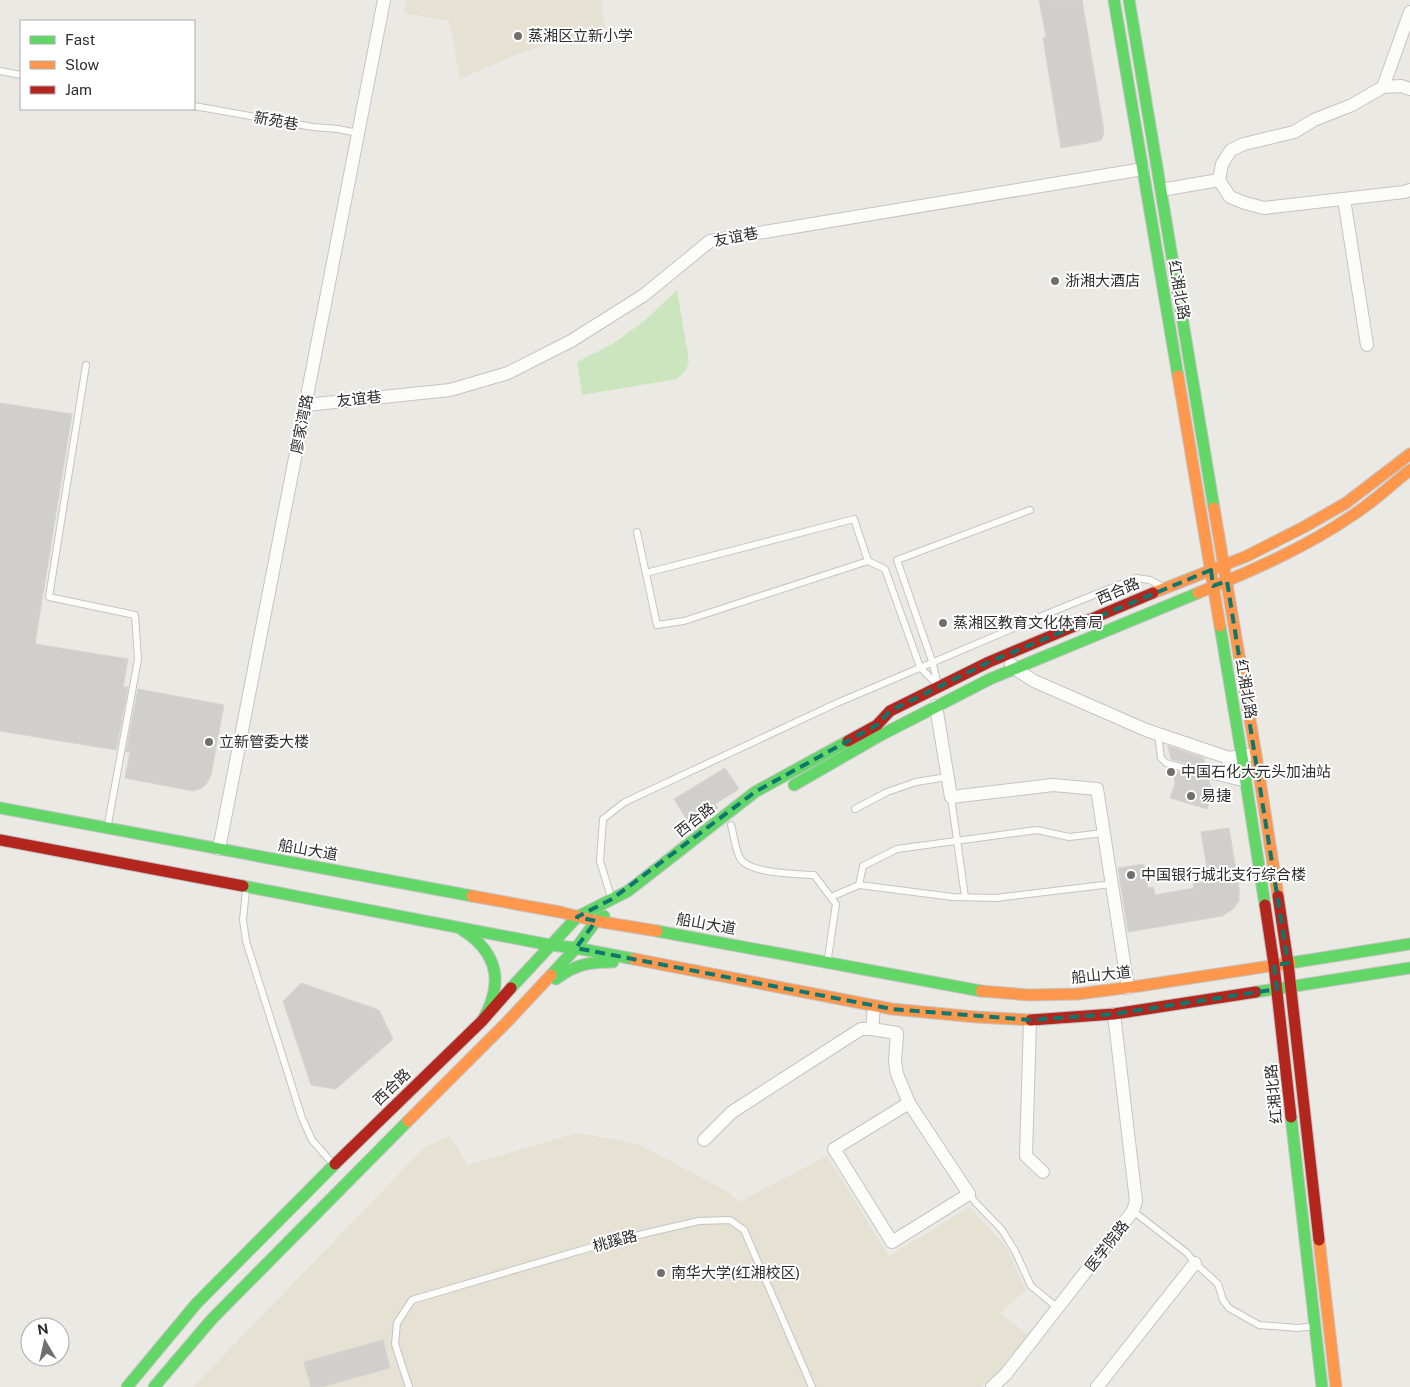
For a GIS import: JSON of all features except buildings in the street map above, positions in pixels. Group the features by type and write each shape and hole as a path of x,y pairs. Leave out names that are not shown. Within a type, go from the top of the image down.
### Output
{"main road":[{"name":"红湘北路","path":"1114,0 1211,570 1236,757 1246,784 1274,965 1322,1387"},
{"name":"红湘北路","path":"1128,0 1256,755 1288,963 1336,1387"},
{"name":"西合路","path":"126,1387 196,1304 334,1165 482,1022 577,917 628,891 755,792 877,725 890,711 1006,655 1165,588 1247,556 1304,528 1338,508 1410,454"},
{"path":"787,788 881,735 990,678 1227,581 1312,540 1353,515 1410,470"},
{"path":"938,687 941,704"},
{"name":"船山大道","path":"0,808 560,912 596,921 672,933 995,993 1029,995 1078,994 1128,988 1410,944"},
{"name":"西合路","path":"154,1387 212,1319 507,1022 576,948 596,921 735,822"},
{"path":"0,840 550,945 652,962 874,1006 976,1017 1030,1020 1114,1014 1410,968"},
{"path":"455,926 471,934 482,944 490,956 495,982 492,1000 482,1022"},
{"path":"507,1022 572,967 597,962 652,962"}],"street":[{"name":"廖家湾路","path":"219,849 384,0"},
{"path":"1383,87 1410,12"},
{"path":"1410,89 1401,86 1383,87 1352,105 1314,120 1294,132 1244,144 1231,150 1222,164 1219,180 1230,197 1245,204 1264,208 1410,190"},
{"name":"友谊巷","path":"306,404 450,390 508,373 571,341 644,295 710,241 1143,169"},
{"path":"1161,190 1219,180"},
{"path":"1344,199 1367,345"},
{"path":"1006,655 1014,668 1034,681 1158,734 1236,757 1256,755"},
{"path":"941,704 947,777 951,797 1053,785 1098,789 1128,988"},
{"path":"872,1029 874,1006"},
{"name":"医学院路","path":"992,1387 1006,1374 1134,1211 1136,1201 1114,1014"},
{"path":"1030,1020 1026,1156 1042,1172"},
{"path":"704,1140 732,1112 861,1028 897,1033 895,1062 897,1074 909,1103 969,1194 892,1242 834,1149 909,1103"},
{"path":"1097,1387 1195,1263"}],"lane":[{"path":"0,71 20,75"},
{"name":"新苑巷","path":"195,106 358,133"},
{"path":"86,365 49,597 135,615 138,659 108,828"},
{"path":"938,687 932,662 897,560 1030,510"},
{"path":"646,574 854,519 868,561"},
{"path":"637,532 657,625 684,621 868,561 885,569 920,667 938,687"},
{"path":"612,899 600,861 603,819 625,802 837,703 1136,578 1150,580 1165,588"},
{"path":"1158,734 1161,758 1166,763 1246,784"},
{"path":"1210,775 1222,770 1236,757"},
{"path":"855,809 887,792 916,782 947,777"},
{"path":"951,797 965,897"},
{"path":"735,822 739,857 743,863 766,872 814,875 831,896 836,904 828,962"},
{"path":"859,885 863,866 897,849 1037,830 1069,837 1104,833"},
{"path":"831,896 859,885 965,897 996,898 1112,884"},
{"path":"247,886 243,920 246,941 302,1118 312,1140 334,1165"},
{"path":"969,1194 1002,1230 1015,1251 1031,1286 1058,1308"},
{"path":"1134,1211 1187,1253 1218,1284 1229,1308 1260,1325 1298,1328 1329,1324"},
{"name":"桃蹊路","path":"409,1387 394,1344 397,1323 412,1300 592,1247 651,1232 699,1221 730,1220 744,1230 812,1387"}],"highlighted area":[{"path":"1211,570 1213,586 1227,581 1288,963 1274,965 1277,989 1114,1014 1030,1020 892,1009 576,948 596,921 577,917 612,899 755,792 877,725 890,711 989,662"}],"shaded area":[{"name":"蒸湘区立新小学","path":"406,0 601,0 605,31 560,40 518,54 460,79 449,21 404,13"},
{"name":"南华大学(红湘校区)","path":"577,1133 642,1146 730,1193 739,1202 827,1156 889,1256 970,1207 1006,1247 1026,1290 1000,1313 1028,1335 1000,1370 981,1387 193,1387 425,1147 450,1136 468,1165"}],"green space":[{"path":"677,290 689,361 686,370 677,379 582,395 577,362 611,345 643,322"}],"traffic: fast":[{"path":"1114,0 1178,376"},
{"path":"1129,0 1214,508"},
{"path":"794,785 881,735 990,679 1198,593"},
{"path":"1220,626 1265,905"},
{"path":"511,988 577,917 628,891 755,792 848,741"},
{"path":"0,808 472,896"},
{"path":"243,886 550,945 634,959"},
{"path":"551,975 576,948 596,921 604,916"},
{"path":"461,929 485,950 493,967 495,988 490,1005 482,1021"},
{"path":"657,931 981,991"},
{"path":"1290,963 1410,944"},
{"path":"556,979 576,967 613,962"},
{"path":"1256,992 1410,968"},
{"path":"1291,1117 1322,1387"},
{"path":"154,1387 212,1319 408,1121"},
{"path":"127,1387 196,1304 335,1164"}],"traffic: slow":[{"path":"1178,376 1220,626"},
{"path":"1153,593 1247,556 1304,527 1346,503 1410,454"},
{"path":"1198,593 1258,567 1335,527 1375,499 1410,470"},
{"path":"1214,508 1278,896"},
{"path":"472,896 560,912 596,921 657,931"},
{"path":"634,959 892,1009 1031,1020"},
{"path":"981,991 1029,995 1078,994 1290,963"},
{"path":"408,1121 551,975"},
{"path":"1319,1240 1336,1387"}],"traffic: jam":[{"path":"848,741 877,725 890,711 989,662 1153,593"},
{"path":"0,840 243,886"},
{"path":"1278,896 1288,963 1319,1240"},
{"path":"1265,905 1274,965 1291,1117"},
{"path":"335,1164 482,1021 511,988"},
{"path":"1031,1020 1114,1014 1256,992"}],"place":[{"name":"蒸湘区立新小学","path":"518,36"},
{"name":"浙湘大酒店","path":"1055,281"},
{"name":"蒸湘区教育文化体育局","path":"943,623"},
{"name":"立新管委大楼","path":"209,742"},
{"name":"中国石化大元头加油站","path":"1171,772"},
{"name":"易捷","path":"1191,796"},
{"name":"中国银行城北支行综合楼","path":"1131,875"},
{"name":"南华大学(红湘校区)","path":"661,1273"}]}
